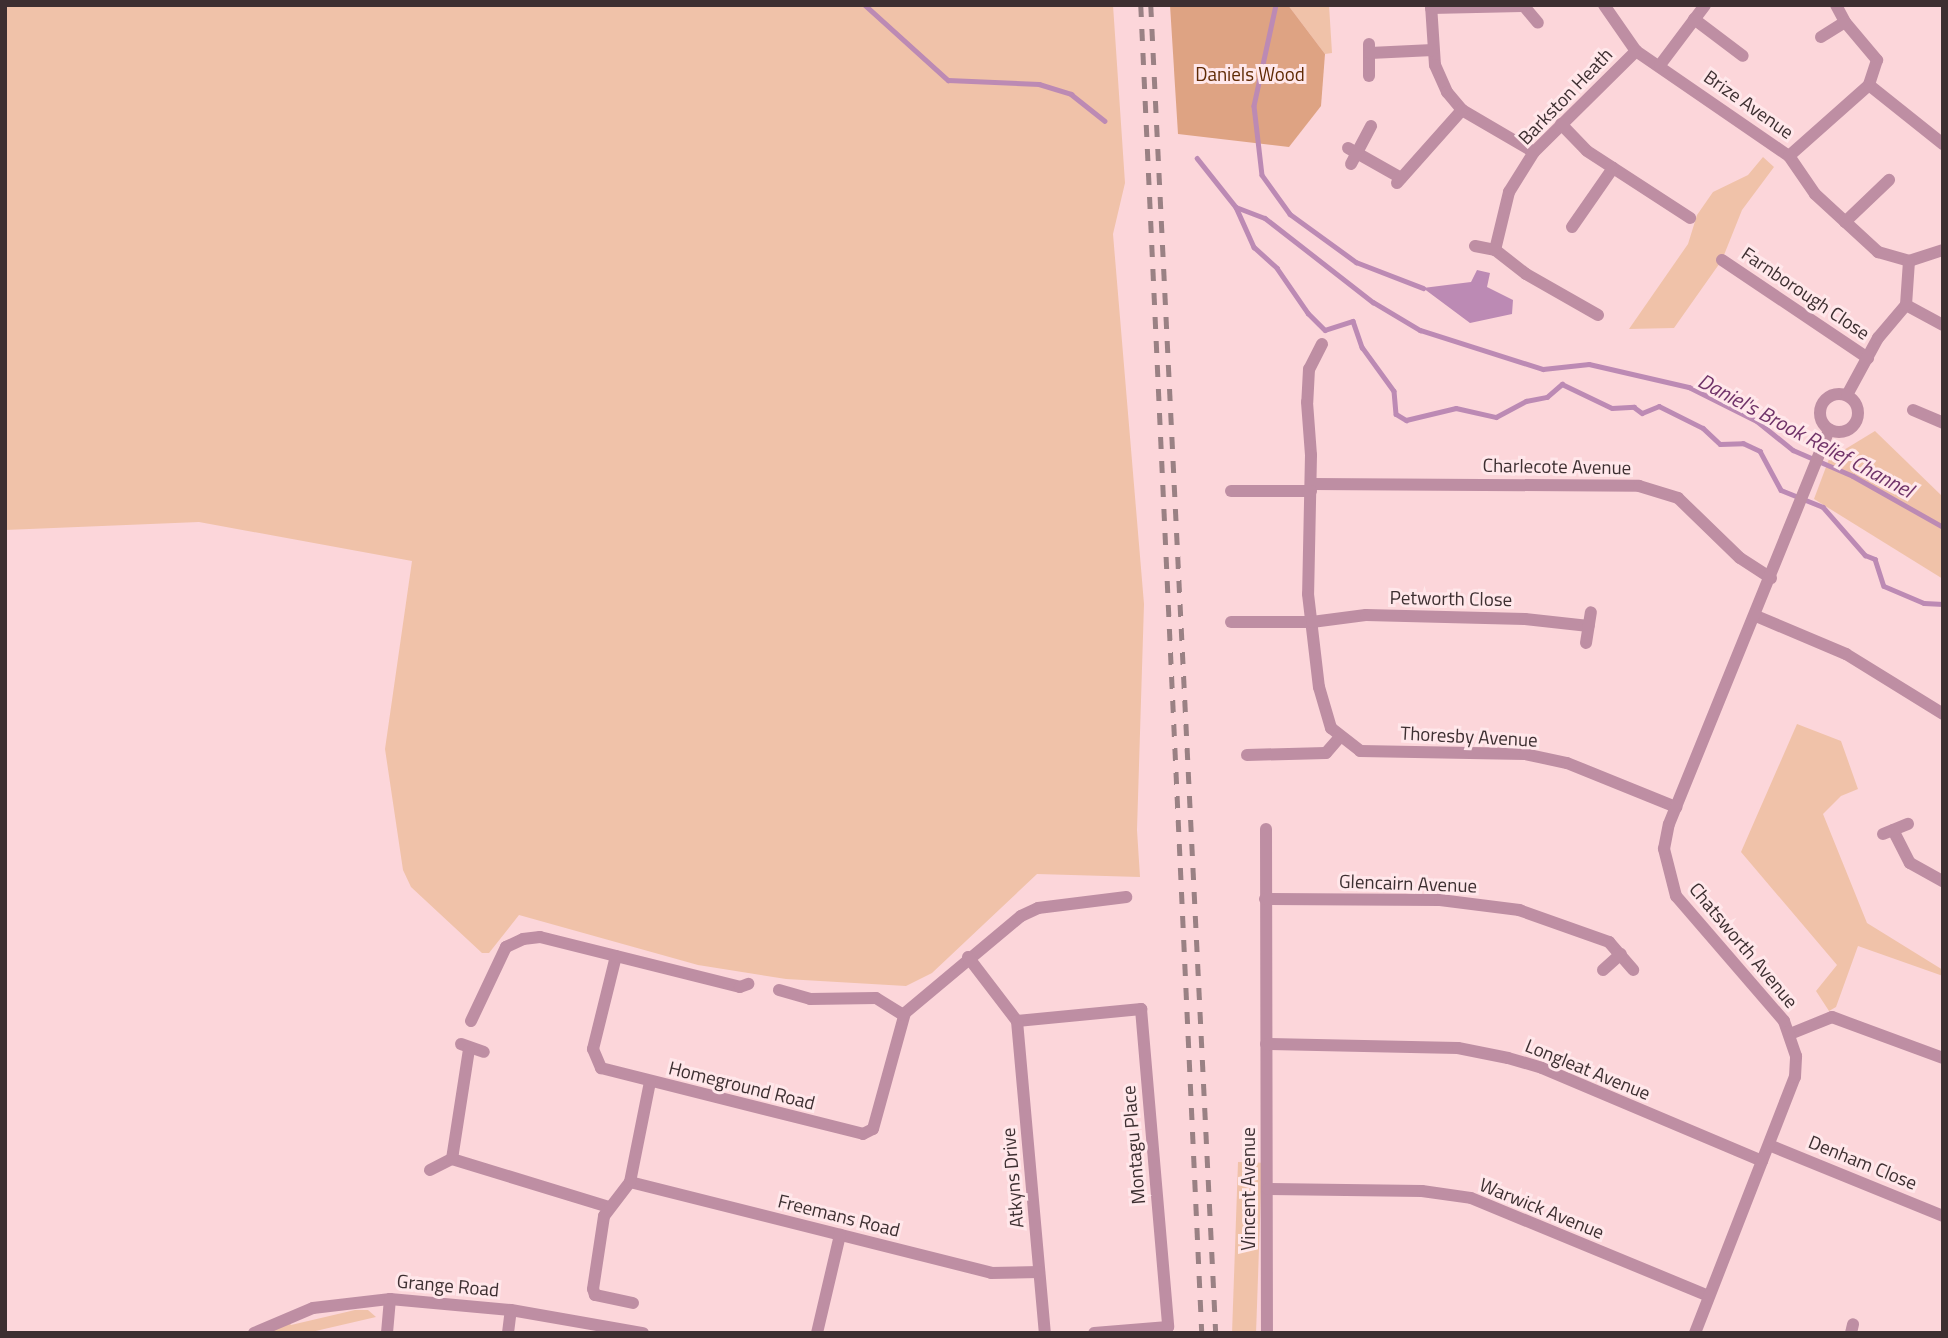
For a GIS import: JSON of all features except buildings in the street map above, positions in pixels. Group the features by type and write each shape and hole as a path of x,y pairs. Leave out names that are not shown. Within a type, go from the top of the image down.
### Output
{"street":[{"name":"Brize Avenue","path":"1604,5 1636,51 1789,156 1815,194 1878,252 1909,261"},
{"path":"1660,65 1706,5"},
{"path":"1789,156 1869,85 1877,60 1844,22 1836,5"},
{"path":"1534,152 1462,110 1441,82 1433,50 1431,7 1522,6 1538,23"},
{"path":"1694,19 1743,56"},
{"path":"1821,37 1844,22"},
{"path":"1369,76 1369,48 1433,50"},
{"name":"Barkston Heath","path":"1495,250 1509,192 1534,152 1636,51"},
{"path":"1869,85 1943,144"},
{"path":"1371,126 1352,155 1399,181 1462,110"},
{"path":"1561,124 1613,168 1690,218"},
{"path":"1572,227 1613,168"},
{"path":"1845,222 1889,180"},
{"path":"1475,246 1495,250 1526,274 1598,315"},
{"path":"1943,250 1909,261 1906,305 1943,325"},
{"name":"Farnborough Close","path":"1722,260 1868,358"},
{"name":"Farnborough Close","path":"1847,395 1868,358 1906,305"},
{"path":"1247,755 1326,753 1339,738 1324,716 1308,594 1311,487 1309,369 1322,344"},
{"path":"1830,395 1847,395 1858,409 1857,421 1842,432 1829,429 1820,415 1822,404 1830,395"},
{"path":"1913,410 1943,423"},
{"name":"Chatsworth Avenue","path":"1695,1333 1795,1077 1796,1056 1790,1034 1778,1014 1676,896 1664,849 1676,807 1756,616 1829,429"},
{"name":"Charlecote Avenue","path":"1311,487 1639,486 1678,498 1740,558 1771,578"},
{"path":"1231,491 1311,487"},
{"path":"1586,643 1591,612"},
{"name":"Petworth Close","path":"1312,622 1366,615 1525,619 1588,626"},
{"path":"1756,616 1846,654 1943,715"},
{"path":"1231,622 1312,622"},
{"name":"Thoresby Avenue","path":"1339,738 1360,751 1525,754 1567,763 1676,807"},
{"path":"1908,824 1888,832 1910,863 1943,881"},
{"path":"1266,829 1266,1044"},
{"path":"779,990 794,1001 876,998 903,1016 1004,926 1038,908 1126,897"},
{"name":"Glencairn Avenue","path":"1265,899 1440,900 1520,910 1573,925 1609,942 1633,970"},
{"path":"471,1021 506,947 523,939 540,937 740,987 748,984"},
{"path":"1603,970 1621,954"},
{"name":"Homeground Road","path":"616,956 593,1056 608,1073 869,1133 903,1016"},
{"path":"968,957 1017,1020"},
{"name":"Montagu Place","path":"1017,1020 1141,1009 1168,1327 1094,1333"},
{"path":"1790,1034 1832,1017 1943,1058"},
{"name":"Atkyns Drive","path":"1017,1020 1045,1333"},
{"name":"Longleat Avenue","path":"1266,1044 1458,1048 1508,1058 1542,1068 1762,1161"},
{"name":"Vincent Avenue","path":"1266,1044 1267,1333"},
{"path":"452,1160 465,1046 484,1052"},
{"path":"633,1303 593,1292 608,1207 630,1182 650,1082"},
{"name":"Denham Close","path":"1769,1145 1943,1216"},
{"path":"430,1170 452,1160 608,1207"},
{"name":"Freemans Road","path":"630,1182 991,1273 1039,1272"},
{"name":"Warwick Avenue","path":"1268,1189 1422,1191 1471,1198 1709,1296"},
{"path":"817,1333 840,1236"},
{"path":"387,1333 390,1299"},
{"name":"Grange Road","path":"254,1333 313,1308 390,1299 511,1310 643,1333"},
{"path":"508,1333 511,1310"}],"shaded area":[{"path":"5,5 1113,5 1125,183 1113,234 1144,604 1137,830 1140,877 1037,874 932,973 906,986 786,979 698,965 519,915 489,953 482,953 411,887 403,870 385,749 412,561 199,522 5,530"},
{"path":"1288,5 1329,5 1332,53 1325,54"},
{"path":"1763,157 1774,167 1742,210 1722,260 1674,328 1629,329 1688,244 1697,215 1713,192 1748,175"},
{"path":"1477,270 1490,273 1487,287 1513,300 1512,314 1470,323 1423,288 1471,282"},
{"path":"1875,431 1943,497 1943,579 1814,499 1829,459"},
{"path":"1797,724 1841,741 1858,789 1841,796 1823,814 1867,923 1943,970 1943,976 1858,946 1836,1007 1829,1011 1816,991 1837,965 1741,852"},
{"path":"1238,1162 1262,1163 1256,1333 1232,1333"},
{"path":"355,1310 368,1310 376,1317 307,1333 254,1333 285,1317 291,1325"}],"green space":[{"name":"Daniels Wood","path":"1170,5 1288,5 1325,54 1321,106 1289,147 1178,134"}],"waterway":[{"path":"865,5 948,80 1039,84 1071,94 1105,121"},
{"path":"1276,5 1254,106 1262,175 1290,214 1356,262 1423,288"},
{"path":"1197,158 1236,207 1254,247 1277,268 1308,313 1325,330 1353,321 1362,347 1394,391 1396,414 1406,420 1456,408 1496,417 1526,401 1547,397 1562,384 1612,408 1634,407 1642,413 1659,406 1703,428 1720,444 1743,443 1760,451 1781,490 1823,507 1865,555 1875,559 1884,586 1924,603 1943,604"},
{"name":"Daniel's Brook Relief Channel","path":"1236,207 1265,218 1373,302 1420,330 1543,369 1589,364 1689,387 1757,421 1793,450 1853,476 1943,527"}],"railway":[{"path":"1141,5 1202,1333"},
{"path":"1151,5 1216,1333"}]}
